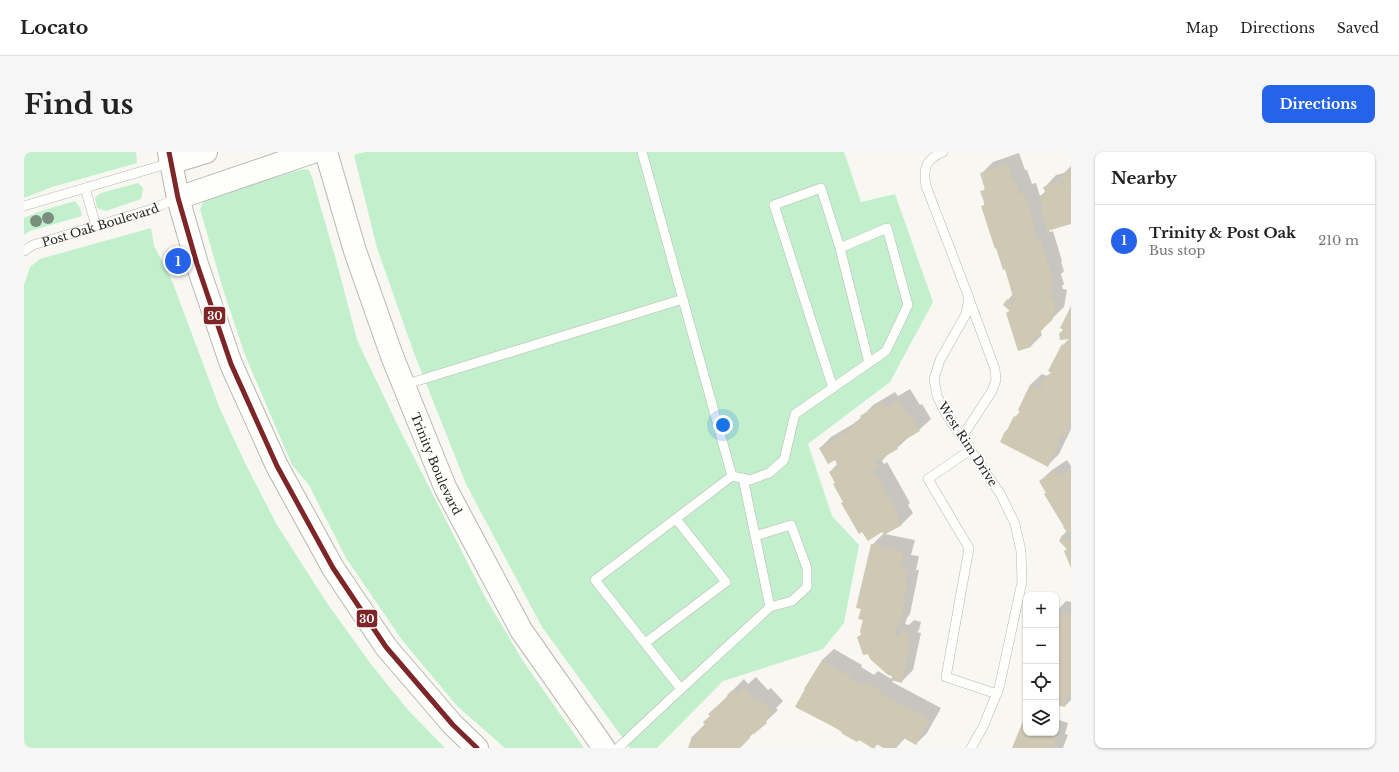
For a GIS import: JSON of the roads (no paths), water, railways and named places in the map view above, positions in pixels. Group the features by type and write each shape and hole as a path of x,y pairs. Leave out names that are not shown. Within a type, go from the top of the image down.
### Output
{"main road":[{"path":"206,152 170,157 178,198 197,264 231,364 277,466 333,568 386,647 453,725 477,748"},
{"name":"Post Oak Boulevard","path":"178,198 314,152"},
{"name":"Trinity Boulevard","path":"326,152 355,251 392,356 445,487 521,630 604,748"}],"lane":[{"path":"642,152 732,476"},
{"path":"943,152 932,156 928,162 924,174 926,186 995,369 996,380 992,391 962,437"},
{"path":"24,206 84,188 170,157"},
{"path":"84,188 96,226"},
{"path":"833,388 774,205 821,188 840,248 869,363"},
{"name":"Post Oak Boulevard","path":"24,251 33,245 152,210 178,198"},
{"path":"681,689 595,580 732,476 750,480 769,473 784,460 795,414 886,351 908,305 887,228 840,248"},
{"name":"West Rim Drive","path":"969,298 966,314 940,360 934,379 937,396 946,414 1001,495 1015,524 1021,551 1022,582 999,688 983,727 971,748"},
{"path":"404,385 683,299"},
{"path":"970,450 928,479 969,548 946,677 997,694"},
{"path":"743,478 770,607"},
{"path":"645,643 726,582 676,519"},
{"path":"618,748 770,607 792,601 807,587 807,568 792,525 756,536"}],"place":[{"name":"Trinity & Post Oak","path":"178,261"}]}
